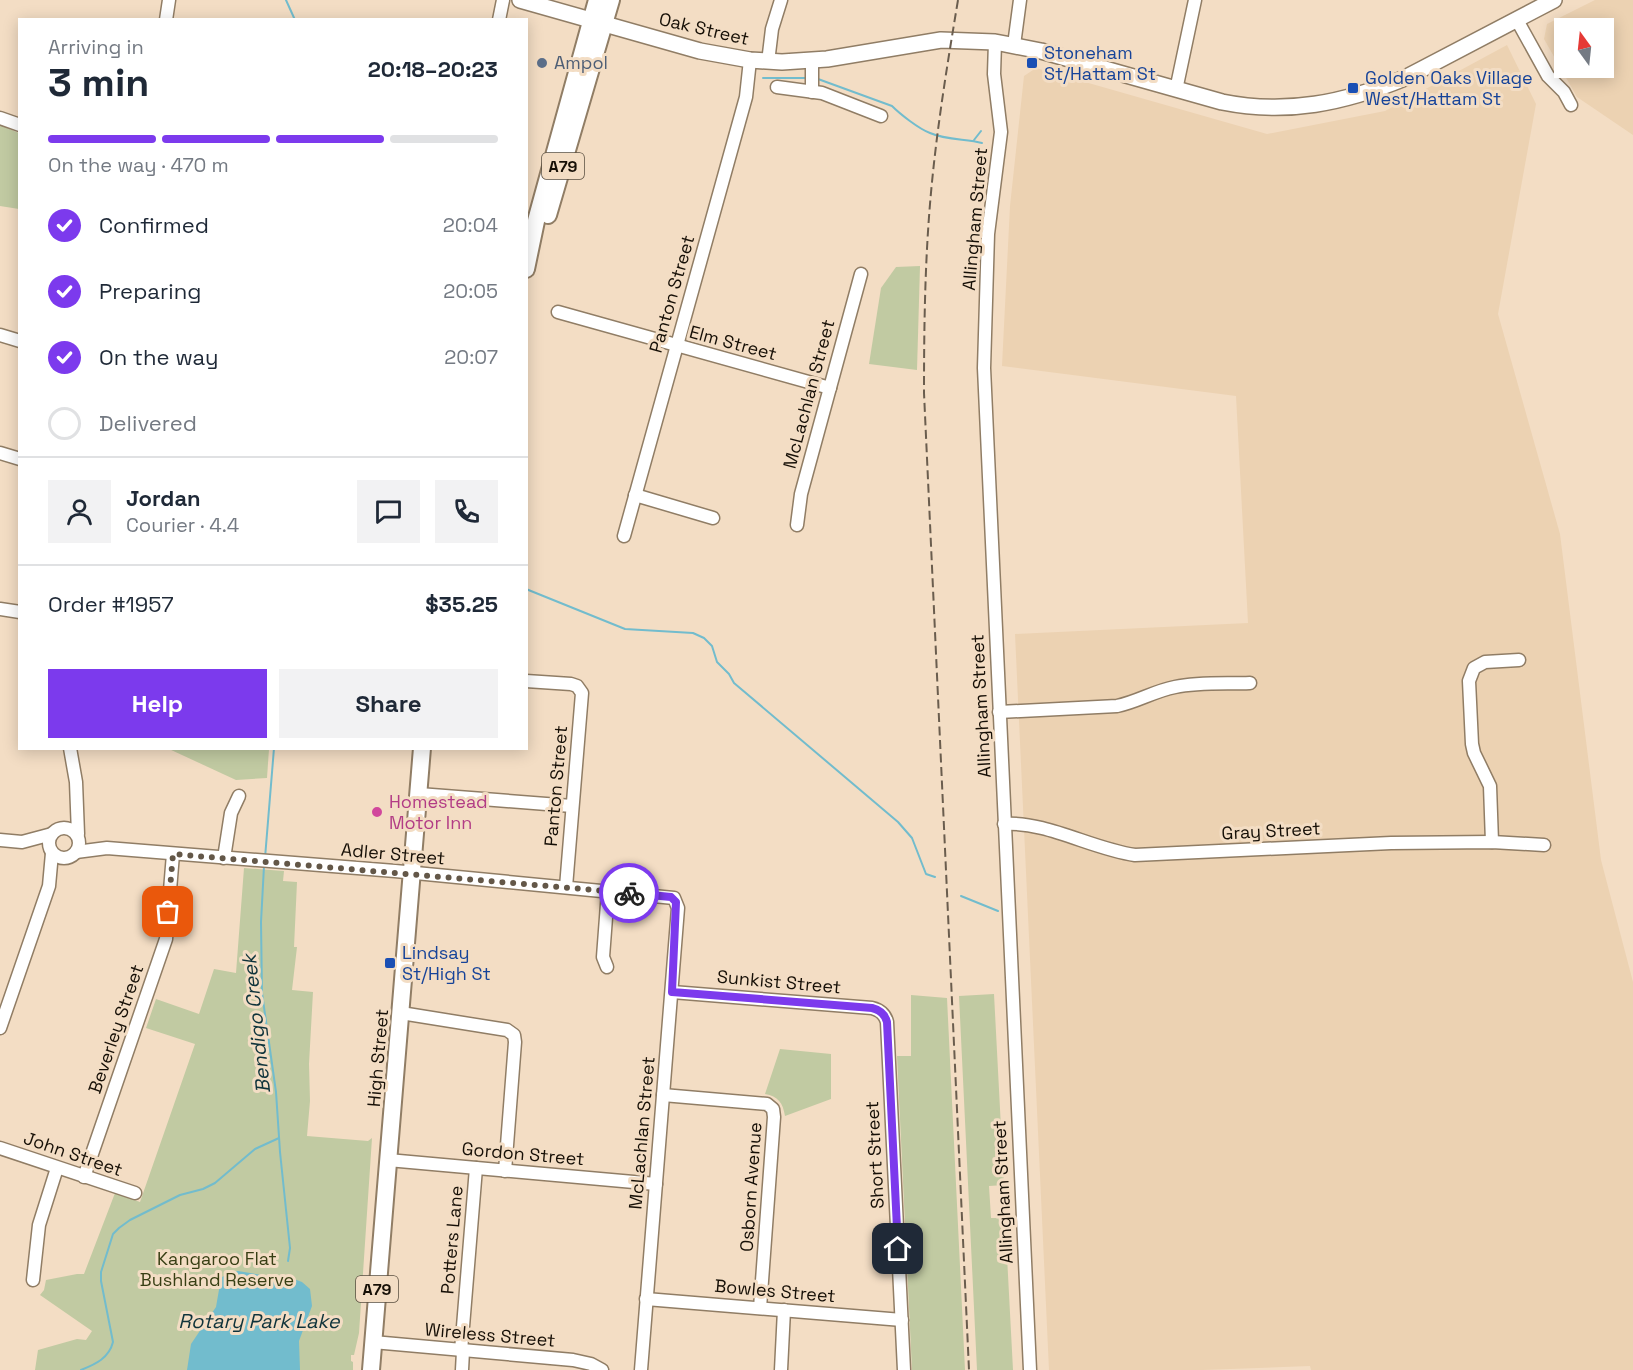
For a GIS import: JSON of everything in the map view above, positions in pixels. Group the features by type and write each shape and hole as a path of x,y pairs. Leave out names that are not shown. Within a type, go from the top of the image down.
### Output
{"highway":[{"name":"A79","path":"529,262 555,195 598,22 597,0"},
{"name":"A79","path":"598,22 611,0"},
{"name":"High Street","path":"371,1370 422,750"}],"main road":[{"name":"Oak Street","path":"520,0 700,51 768,62 812,61 932,40 995,42 1014,45 1222,102 1257,108 1291,108 1322,103 1357,95 1405,78 1554,0"}],"street":[{"path":"166,18 169,0"},
{"path":"499,18 503,0"},
{"path":"768,62 771,29 781,0"},
{"path":"1014,45 1020,0"},
{"path":"1176,90 1195,0"},
{"path":"1517,20 1546,82 1563,92 1571,105"},
{"name":"Allingham Street","path":"995,42 993,74 1001,132 988,241 984,358 1030,1370"},
{"name":"Panton Street","path":"624,536 746,97 750,60"},
{"path":"812,61 812,92"},
{"path":"777,87 812,92 851,103 881,116"},
{"path":"0,118 18,124"},
{"name":"McLachlan Street","path":"797,525 801,494 861,274"},
{"name":"Elm Street","path":"558,312 830,388"},
{"path":"0,335 18,340"},
{"path":"0,453 18,458"},
{"path":"635,495 713,518"},
{"path":"0,609 18,612"},
{"path":"1492,842 1491,792 1486,775 1474,753 1469,681 1474,669 1485,662 1519,660"},
{"name":"Panton Street","path":"528,681 571,684 580,688 582,697 566,887"},
{"path":"999,712 1117,706 1135,702 1158,691 1177,687 1250,683"},
{"path":"49,886 79,845 75,772 70,750"},
{"path":"419,794 572,806"},
{"path":"224,858 231,813 239,796"},
{"path":"0,1028 49,886 51,851 49,840 67,820 76,801"},
{"name":"Gray Street","path":"1004,824 1034,825 1105,849 1135,855 1391,843 1544,844"},
{"path":"22,842 70,828 78,835"},
{"name":"Adler Street","path":"78,835 106,848"},
{"path":"0,840 22,842 51,851 58,857 71,855"},
{"name":"Adler Street","path":"71,855 106,848 669,896 675,899"},
{"name":"Beverley Street","path":"84,1177 166,939 173,854"},
{"path":"607,967 603,957 608,891"},
{"name":"McLachlan Street","path":"641,1370 672,992 678,908 675,899"},
{"name":"Sunkist Street","path":"672,992 866,1007 881,1012"},
{"name":"Short Street","path":"881,1012 887,1022 904,1370"},
{"path":"401,1013 507,1030 513,1035 515,1042 505,1171"},
{"name":"Osborn Avenue","path":"663,1095 767,1104 773,1109 760,1308"},
{"name":"John Street","path":"0,1148 135,1193"},
{"name":"Gordon Street","path":"388,1160 656,1184"},
{"path":"33,1280 39,1225 57,1168"},
{"name":"Potters Lane","path":"462,1370 476,1168"},
{"name":"Bowles Street","path":"646,1299 902,1320"},
{"path":"781,1370 784,1310"},
{"name":"Wireless Street","path":"373,1342 583,1361 602,1370"}],"shaded area":[{"path":"1595,0 1633,0 1633,135 1577,97 1566,78 1614,78 1614,18 1559,18"},
{"path":"1554,20 1554,57 1544,39 1547,24"},
{"path":"1507,45 1536,104 1498,314 1560,534 1601,860 1633,982 1633,1370 1311,1370 1310,1366 1203,1370 1049,1370 1015,634 1248,623 1236,396 1002,366 1010,206 1024,76 1036,68 1267,134 1385,111"}],"green space":[{"path":"0,125 18,133 18,209 0,206"},
{"path":"920,266 917,370 869,364 881,288 896,267"},
{"path":"171,750 269,750 267,778 236,780"},
{"name":"Kangaroo Flat Bushland Reserve","path":"244,868 284,871 283,881 297,882 294,947 297,947 292,990 313,992 307,1136 368,1141 372,1138 359,1333 354,1355 351,1355 353,1370 35,1370 38,1350 77,1339 86,1340 92,1331 40,1295 44,1290 46,1280 84,1274 115,1193 140,1202 195,1044 146,1028 156,999 199,1014 214,969 236,973"},
{"path":"994,994 1004,1185 989,1186 991,1218 1005,1218 1013,1370 977,1370 959,996"},
{"path":"911,995 947,998 965,1370 912,1370 897,1056 911,1056"},
{"path":"780,1049 831,1054 831,1099 785,1116 779,1101 765,1094"}],"water":[{"name":"Rotary Park Lake","path":"238,1271 267,1276 286,1276 302,1282 310,1289 312,1306 299,1341 300,1370 187,1370 191,1344 216,1307 221,1278 229,1272"}],"waterway":[{"name":"Bendigo Creek","path":"286,0 294,18"},
{"path":"763,78 806,78"},
{"path":"818,79 892,106 910,121 930,133 982,143"},
{"path":"974,140 981,131"},
{"path":"528,590 625,629 693,633 704,638 712,646 717,662 734,683 898,822 912,838 926,874 935,877"},
{"name":"Bendigo Creek","path":"265,858 274,750"},
{"name":"Bendigo Creek","path":"264,866 261,922 262,993 276,1092 290,1248 288,1261"},
{"path":"961,896 998,911"},
{"path":"81,1370 97,1363 105,1356 113,1342 101,1281 101,1272 113,1234 130,1220 180,1195 215,1183 255,1149 279,1138"}],"railway":[{"path":"958,0 934,159 925,288 924,393 969,1370"}],"way so far":[{"path":"168,912 173,854 629,893"}],"place":[{"name":"Ampol","path":"542,63"},
{"name":"Stoneham St/Hattam St","path":"1032,63"},
{"name":"Golden Oaks Village West/Hattam St","path":"1353,88"},
{"name":"Homestead Motor Inn","path":"377,812"},
{"name":"Lindsay St/High St","path":"390,963"}],"route":[{"path":"629,893 675,898 678,908 672,992 872,1008 881,1012 887,1022 898,1249"}]}
